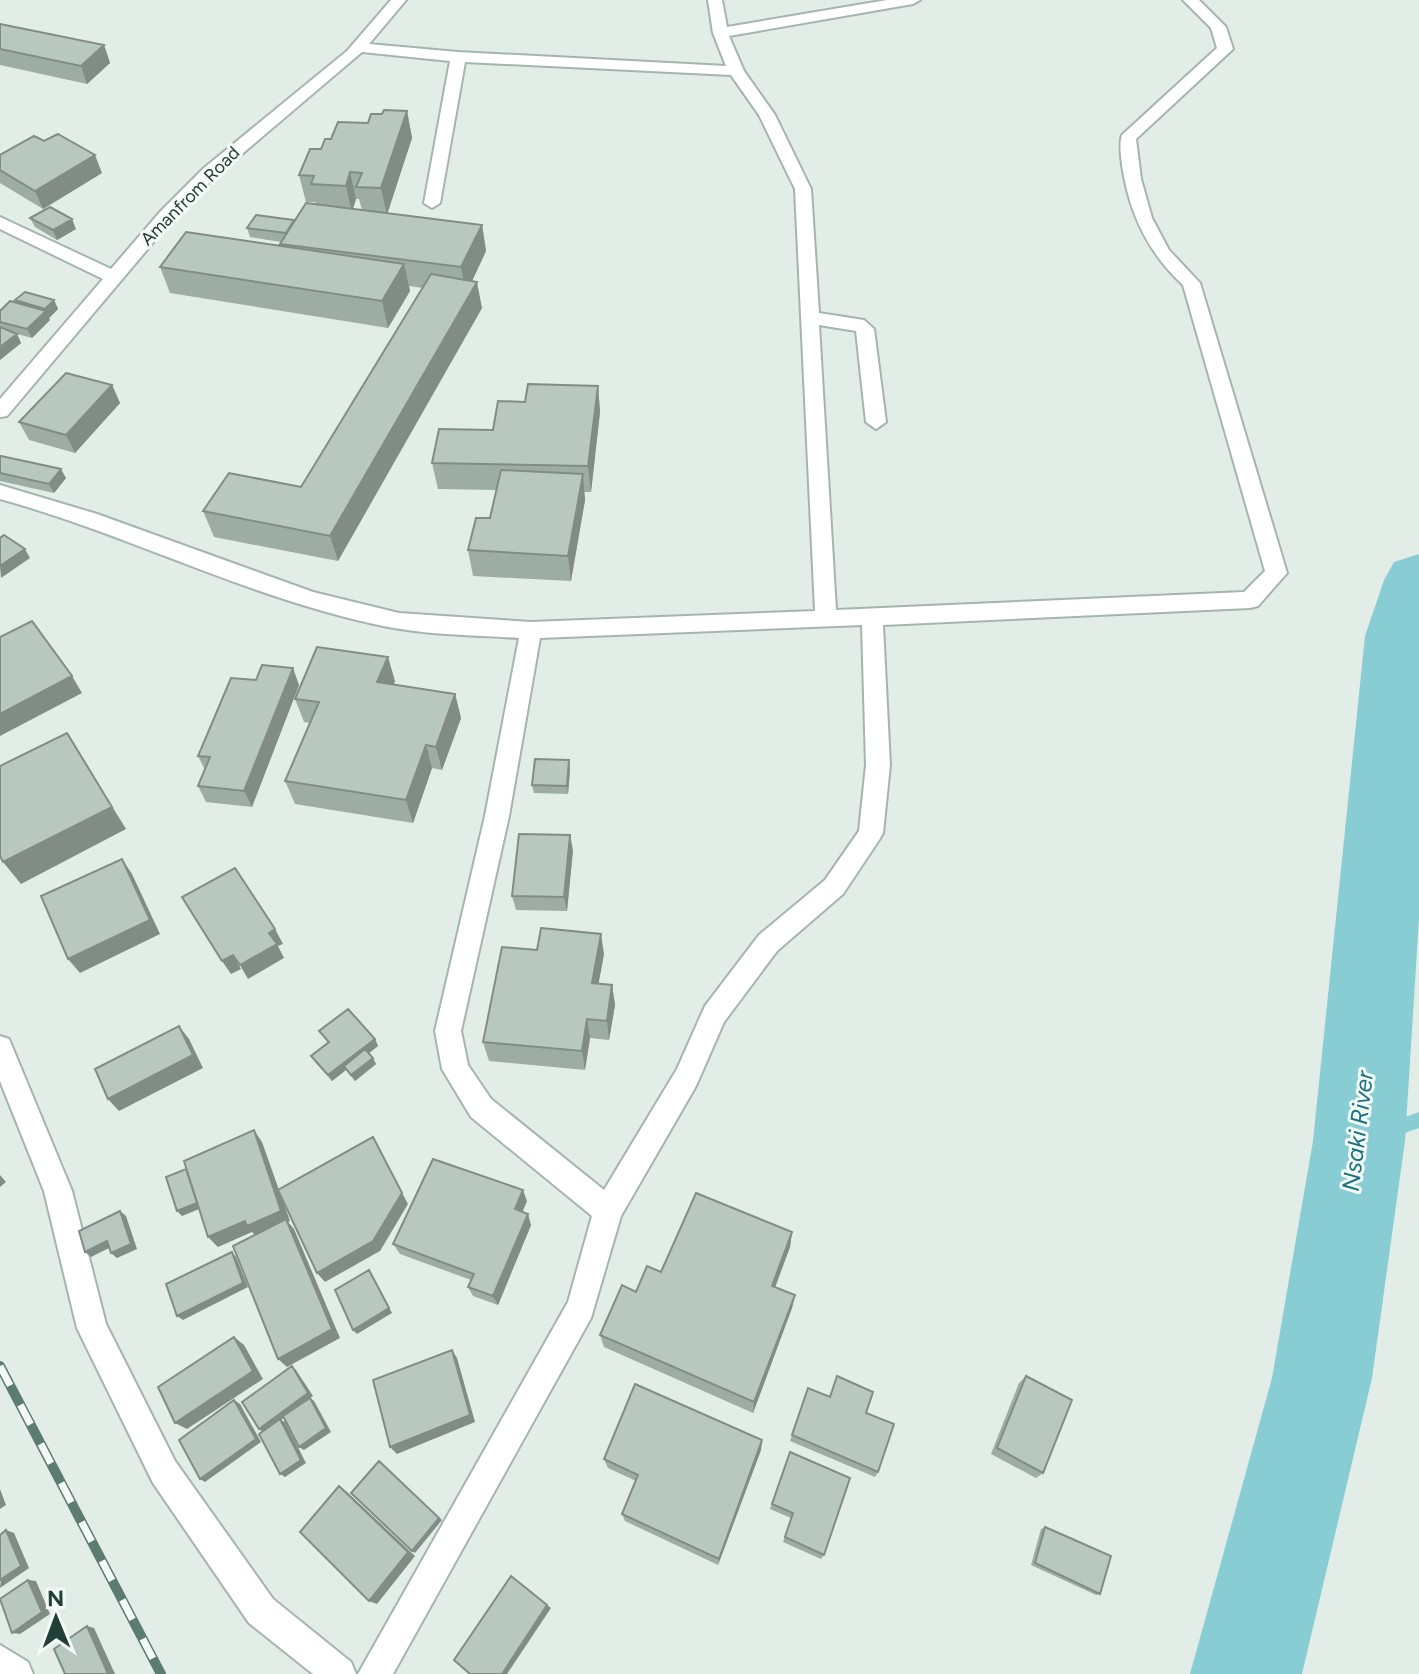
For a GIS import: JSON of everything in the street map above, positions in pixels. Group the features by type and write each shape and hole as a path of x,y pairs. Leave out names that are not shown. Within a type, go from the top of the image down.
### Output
{"street":[{"name":"Amanfrom Road","path":"0,411 166,216 210,172 358,47 399,0"},
{"path":"715,0 720,33 736,71 767,115 803,189 826,619"},
{"path":"720,33 913,0"},
{"path":"0,492 63,509 227,571 358,613 449,626 531,630 1250,600 1276,573 1191,283 1172,268 1143,219 1129,176 1128,138 1225,49 1225,36 1215,21 1190,0"},
{"path":"358,47 458,57 736,71"},
{"path":"432,203 458,57"},
{"path":"0,222 115,278"},
{"path":"811,318 858,324 865,329 876,422"},
{"path":"375,1674 581,1308 608,1211 687,1077 714,1014 768,943 834,887 871,833 878,765 872,615"},
{"path":"531,630 497,816 448,1031 455,1069 481,1108 608,1211"},
{"path":"0,1048 58,1191 92,1328 164,1472 261,1611 339,1674"},
{"path":"0,1662 16,1674"}],"building":[{"path":"0,24 104,45 81,66 0,49"},
{"path":"384,110 407,111 381,188 356,187 362,173 350,172 346,186 311,184 314,176 299,175 310,149 321,149 325,139 331,139 338,122 368,123 371,114 382,114"},
{"path":"58,134 95,155 35,191 0,170 0,155 34,136 44,141"},
{"path":"306,203 482,225 461,267 280,244"},
{"path":"50,207 72,219 53,230 30,218"},
{"path":"256,215 294,220 286,233 247,228"},
{"path":"186,232 404,264 382,301 160,267"},
{"path":"431,274 477,282 330,536 203,511 229,473 301,487"},
{"path":"25,292 54,300 45,309 15,300"},
{"path":"10,301 46,311 27,329 0,322 0,311"},
{"path":"0,327 17,334 0,347"},
{"path":"66,373 112,385 66,435 19,422"},
{"path":"528,384 598,386 588,466 432,463 439,429 493,430 498,401 525,402"},
{"path":"0,456 61,469 49,484 0,473"},
{"path":"501,470 583,474 568,556 468,550 476,518 490,518"},
{"path":"4,535 25,549 0,566 0,538"},
{"path":"32,621 72,676 0,714 0,637"},
{"path":"317,647 388,657 377,682 455,694 436,747 426,745 406,800 285,781 319,702 295,699"},
{"path":"262,665 293,668 244,791 198,786 210,757 198,756 231,678 256,680"},
{"path":"67,733 112,807 3,862 0,856 0,766"},
{"path":"535,759 569,760 567,786 532,785"},
{"path":"519,834 570,835 564,897 512,896"},
{"path":"122,859 150,920 68,959 41,896"},
{"path":"235,868 275,929 269,933 277,944 240,965 233,955 222,961 182,897"},
{"path":"541,928 601,934 592,983 612,985 607,1021 587,1019 582,1051 483,1042 502,947 537,950"},
{"path":"348,1009 375,1039 328,1075 311,1056 329,1042 319,1031"},
{"path":"179,1026 193,1055 108,1099 95,1069"},
{"path":"365,1049 373,1058 351,1075 344,1066"},
{"path":"254,1130 281,1211 247,1226 245,1221 208,1237 184,1161"},
{"path":"373,1137 402,1193 373,1241 317,1273 278,1190"},
{"path":"433,1159 523,1190 515,1209 528,1214 493,1296 468,1287 474,1274 393,1244"},
{"path":"186,1169 197,1203 177,1211 166,1177"},
{"path":"696,1193 792,1232 772,1286 795,1295 754,1402 600,1335 622,1285 636,1292 647,1266 661,1272"},
{"path":"120,1211 131,1244 111,1253 107,1241 85,1252 79,1231"},
{"path":"286,1219 332,1329 278,1359 233,1246"},
{"path":"232,1252 243,1283 177,1316 166,1284"},
{"path":"369,1270 389,1308 353,1330 335,1290"},
{"path":"234,1337 253,1371 175,1423 158,1387"},
{"path":"452,1350 470,1415 390,1447 373,1380"},
{"path":"292,1366 308,1393 259,1429 242,1402"},
{"path":"837,1376 873,1392 866,1413 894,1424 878,1472 792,1435 808,1388 830,1397"},
{"path":"1026,1376 1072,1400 1043,1473 997,1448"},
{"path":"635,1384 762,1440 719,1559 622,1514 638,1475 604,1459"},
{"path":"310,1398 326,1428 299,1447 283,1416"},
{"path":"234,1400 256,1439 200,1479 179,1440"},
{"path":"280,1419 301,1460 280,1474 259,1434"},
{"path":"790,1452 850,1478 824,1555 785,1537 793,1513 772,1504"},
{"path":"379,1461 439,1518 412,1551 351,1493"},
{"path":"339,1486 408,1552 369,1601 300,1532"},
{"path":"1045,1527 1111,1556 1100,1594 1035,1563"},
{"path":"6,1530 21,1566 0,1580 0,1535"},
{"path":"511,1576 547,1605 502,1674 470,1674 454,1660"},
{"path":"28,1580 42,1612 12,1633 0,1599"},
{"path":"87,1626 108,1674 65,1674 54,1649"}],"waterway":[{"name":"Nsaki River","path":"1246,1674 1322,1378 1359,1141 1401,636 1419,580"},
{"path":"1359,1141 1419,1120"}],"railway":[{"path":"0,1366 161,1674"}]}
